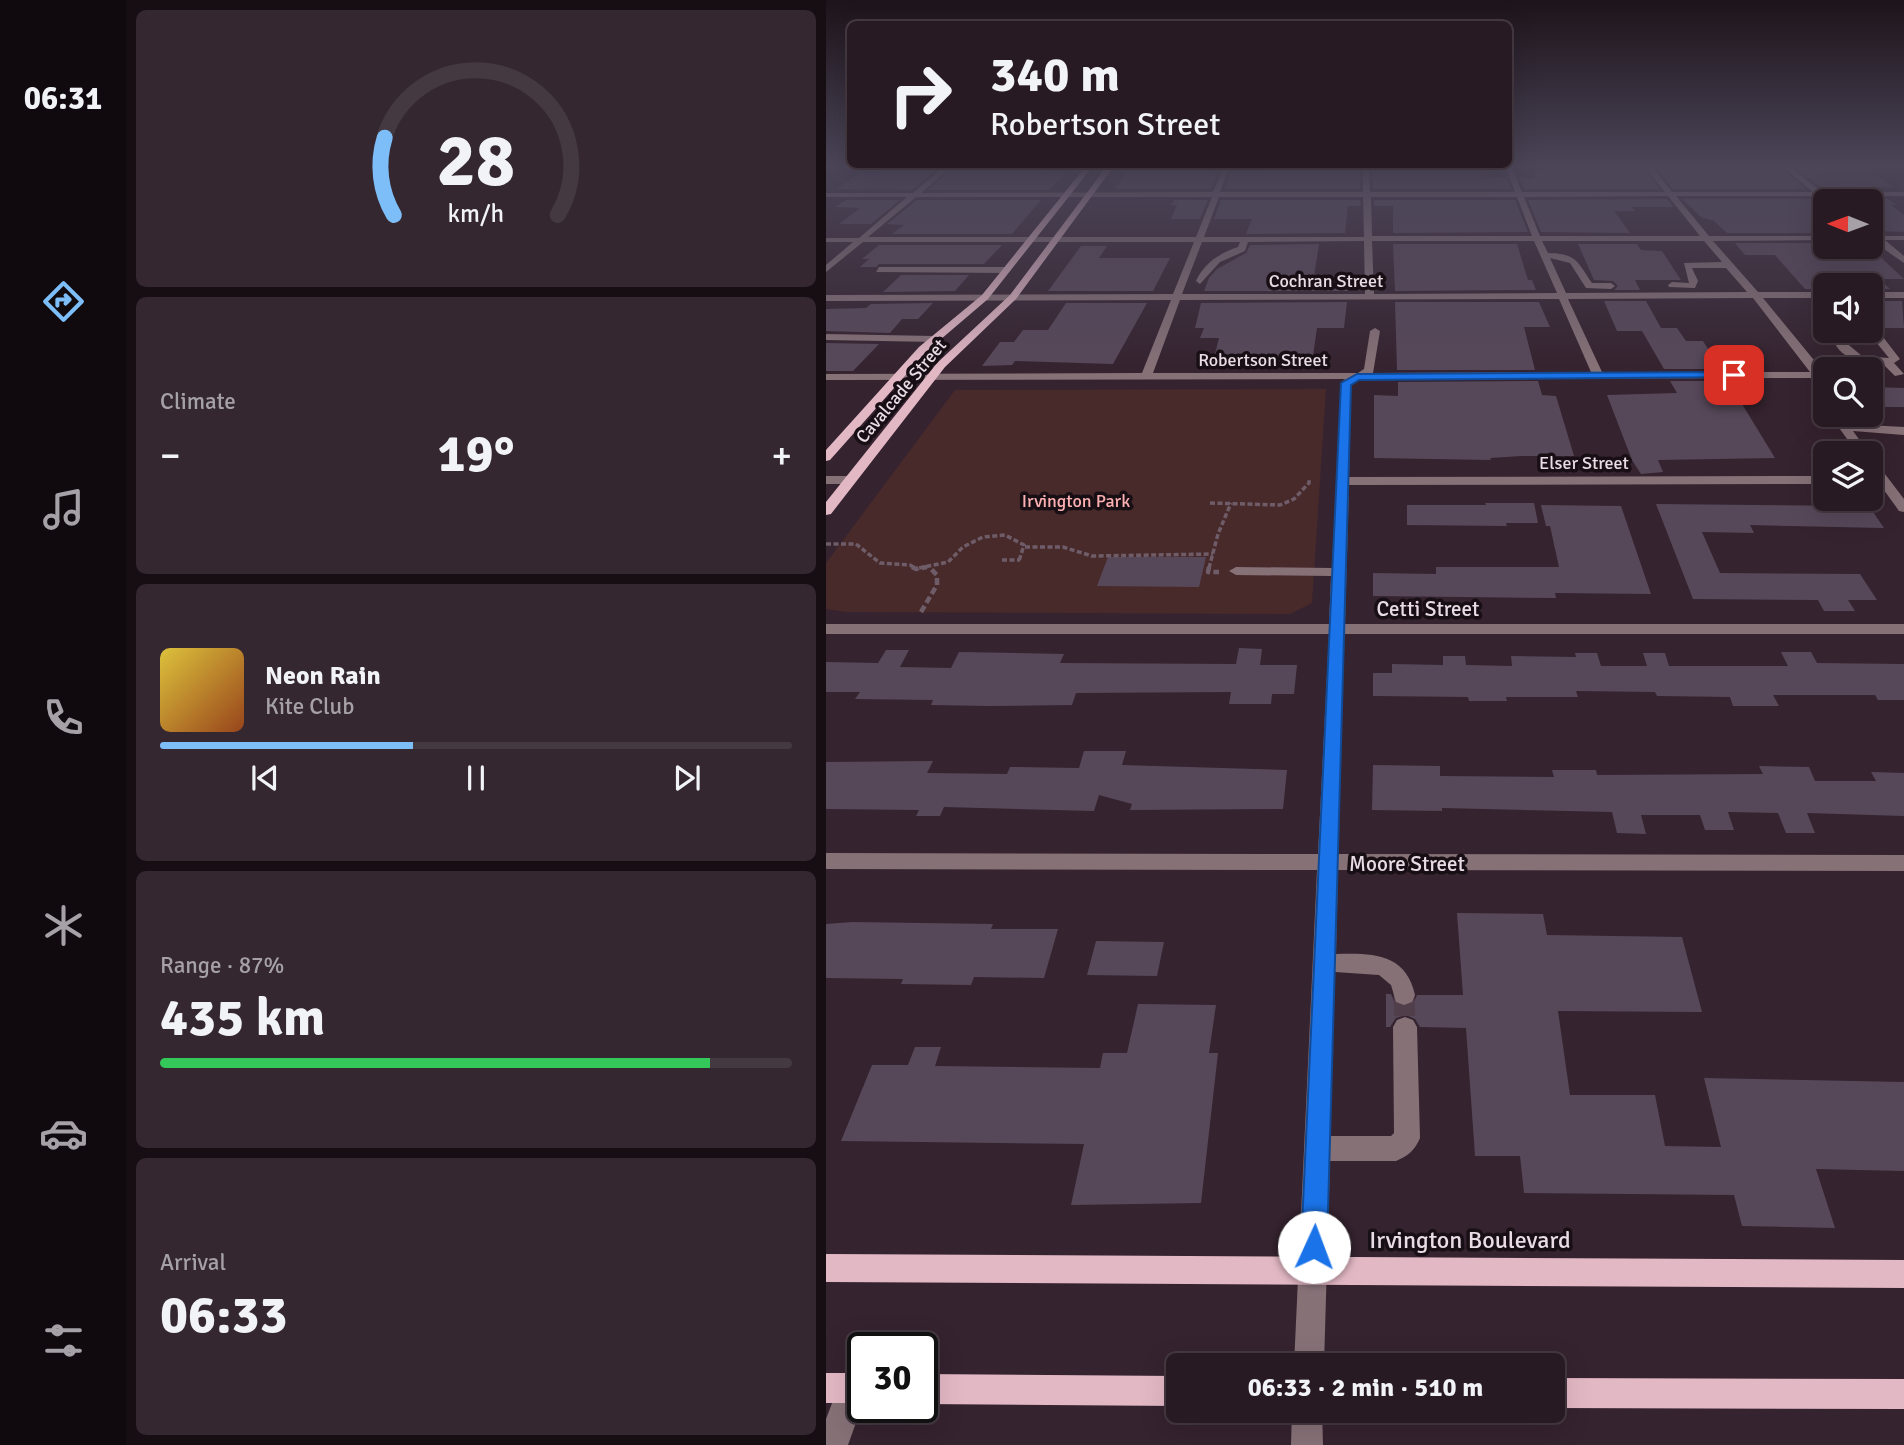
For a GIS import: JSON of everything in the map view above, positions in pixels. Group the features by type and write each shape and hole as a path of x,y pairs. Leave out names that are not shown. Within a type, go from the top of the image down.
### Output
{"main road":[{"name":"Cavalcade Street","path":"826,457 894,378 985,298 1036,233"},
{"name":"Cavalcade Street","path":"826,511 932,378 1013,297 1061,233"},
{"name":"Irvington Boulevard","path":"826,1268 1904,1274"},
{"path":"938,1389 1166,1391"},
{"path":"1565,1393 1904,1394"}],"street":[{"path":"826,269 869,233"},
{"path":"1146,377 1179,297 1201,233"},
{"path":"1368,233 1370,297"},
{"path":"1536,233 1598,375"},
{"path":"1702,233 1813,366"},
{"path":"1883,237 1904,238"},
{"path":"1200,281 1203,272 1233,251 1242,249 1538,239 1813,238"},
{"path":"826,240 1245,239 1368,243"},
{"path":"1242,249 1245,239"},
{"path":"1883,244 1904,260"},
{"path":"826,252 847,251"},
{"path":"1545,255 1573,258 1589,285 1692,286 1694,281 1687,265 1728,265"},
{"path":"879,270 1007,270"},
{"path":"1186,277 1200,281 1224,297"},
{"path":"1643,285 1648,296"},
{"name":"Cochran Street","path":"826,298 1813,295"},
{"path":"1883,295 1904,295"},
{"path":"1883,298 1904,307"},
{"path":"1310,1353 1346,383 1369,371 1375,331"},
{"path":"826,337 935,340"},
{"path":"1886,368 1895,359 1878,339 1838,338 1861,361 1901,374"},
{"path":"1888,348 1904,348"},
{"name":"Robertson Street","path":"826,377 1813,375"},
{"path":"1845,428 1904,431"},
{"path":"1845,428 1854,441"},
{"path":"826,480 850,480"},
{"name":"Elser Street","path":"1343,481 1813,480"},
{"path":"1883,487 1904,508"},
{"path":"1236,571 1339,572"},
{"name":"Cetti Street","path":"826,629 1904,629"},
{"name":"Moore Street","path":"826,861 1904,863"},
{"path":"1325,963 1386,967 1397,974 1404,986 1404,995"},
{"path":"1318,1149 1396,1148 1407,1138 1405,1027"},
{"path":"832,1445 847,1388"},
{"path":"1307,1423 1307,1445"}],"path":[{"path":"1210,503 1280,505 1294,499 1309,483 1309,479"},
{"path":"1231,503 1218,534 1208,572 1236,571"},
{"path":"826,544 856,544 876,564 889,567 910,565 916,569 948,562 959,548 977,538 1011,537 1025,547 1063,547 1092,555 1213,554"},
{"path":"1002,560 1019,561 1025,547"},
{"path":"912,629 937,585 937,575 930,568"}],"green space":[{"name":"Irvington Park","path":"1326,389 1312,603 1290,614 846,612 826,609 826,563 955,390"}],"building":[{"path":"893,233 1012,233 1012,234"},
{"path":"1735,243 1813,243 1813,259 1883,259 1904,279 1883,279 1883,273 1813,273 1813,289 1805,289 1775,255 1745,255"},
{"path":"1319,244 1314,276 1349,276 1348,291 1204,291 1209,278 1217,269 1246,253 1250,245"},
{"path":"1393,244 1517,244 1528,280 1532,280 1536,290 1395,291"},
{"path":"1578,244 1637,244 1641,250 1662,251 1681,280 1635,280 1640,290 1614,290 1618,286 1613,281 1594,280"},
{"path":"879,245 1002,245 984,264 879,264 876,267 860,267 869,259 862,259"},
{"path":"1081,246 1107,246 1099,258 1170,258 1153,291 1048,291"},
{"path":"901,275 969,275 955,291 883,292"},
{"path":"1604,301 1646,301 1661,328 1677,328 1686,341 1703,341 1721,369 1664,369 1642,331 1617,331"},
{"path":"1883,301 1902,301 1904,328 1883,328"},
{"path":"1347,302 1344,328 1317,328 1312,363 1213,362 1219,338 1200,338 1204,328 1195,328 1201,303"},
{"path":"1395,302 1539,302 1550,327 1524,327 1535,370 1397,370"},
{"path":"933,303 918,319 902,319 890,333 826,331 826,309 866,308 871,304"},
{"path":"1066,303 1147,303 1113,364 1015,361 1012,365 982,366 1000,342 1014,342 1023,330 1048,330"},
{"path":"826,343 879,344 853,371 826,371"},
{"path":"1538,381 1542,395 1556,396 1574,456 1522,456 1490,458 1491,460 1374,458 1374,395 1398,396 1398,382"},
{"path":"1670,381 1728,381 1775,458 1658,460 1663,472 1641,474 1632,460 1607,395 1677,393"},
{"path":"1883,387 1904,388 1904,407 1883,407"},
{"path":"1485,503 1534,503 1538,523 1506,523 1507,526 1407,525 1407,505 1486,505"},
{"path":"1656,504 1813,505 1813,511 1872,511 1884,528 1750,525 1754,533 1702,532 1720,573 1860,574 1877,600 1848,600 1855,611 1824,611 1818,600 1693,599"},
{"path":"1541,505 1621,506 1651,594 1555,593 1556,598 1373,596 1373,573 1436,574 1436,567 1559,567 1550,526 1546,526"},
{"path":"1108,557 1206,557 1199,587 1097,586"},
{"path":"1239,648 1262,649 1260,665 1297,665 1294,694 1272,694 1271,704 1229,704 1231,692 1076,693 1072,705 990,706 931,705 933,700 855,699 860,692 826,692 826,662 878,663 886,650 909,650 900,667 951,668 959,652 1064,654 1060,663 1236,664"},
{"path":"1781,652 1811,652 1817,663 1904,664 1904,700 1878,700 1875,695 1773,695 1779,706 1733,706 1730,697 1657,696 1655,692 1576,691 1578,697 1506,697 1507,701 1469,701 1468,697 1373,696 1373,673 1392,673 1392,664 1443,665 1443,656 1465,656 1466,665 1512,666 1511,656 1576,657 1575,653 1597,653 1601,666 1647,666 1643,653 1665,653 1669,666 1788,666"},
{"path":"1084,751 1126,751 1122,765 1287,770 1283,809 1130,810 1132,804 1099,795 1094,811 944,807 940,816 916,816 919,810 826,809 826,762 933,761 927,773 1007,774 1010,767 1079,768"},
{"path":"1373,765 1440,766 1440,776 1554,777 1552,770 1596,770 1597,775 1763,774 1759,766 1809,767 1815,781 1876,781 1871,772 1904,773 1904,816 1807,813 1815,833 1786,833 1778,813 1728,812 1734,830 1705,830 1700,815 1641,815 1646,834 1617,833 1612,812 1442,808 1442,811 1372,810"},
{"path":"1457,913 1543,914 1547,935 1682,937 1702,1012 1558,1011 1570,1095 1655,1095 1665,1146 1721,1147 1704,1078 1904,1082 1904,1171 1816,1169 1835,1228 1742,1226 1734,1195 1524,1193 1520,1156 1475,1156 1466,1028 1420,1027 1415,1019 1406,1015 1396,1018 1390,1027 1386,1027 1386,994 1391,994 1395,1004 1403,1007 1413,1004 1417,995 1463,995"},
{"path":"826,924 993,924 991,929 1058,929 1044,978 974,977 971,985 901,984 903,979 826,978"},
{"path":"1096,941 1164,942 1157,976 1087,975"},
{"path":"1138,1004 1216,1005 1209,1053 1218,1053 1201,1203 1071,1205 1084,1144 841,1141 872,1065 908,1065 915,1047 941,1047 935,1066 1100,1068 1103,1053 1127,1053"}],"tunnel":[{"path":"1404,995 1405,1027"}],"route":[{"path":"1314,1247 1346,383 1357,377 1734,375"}]}
